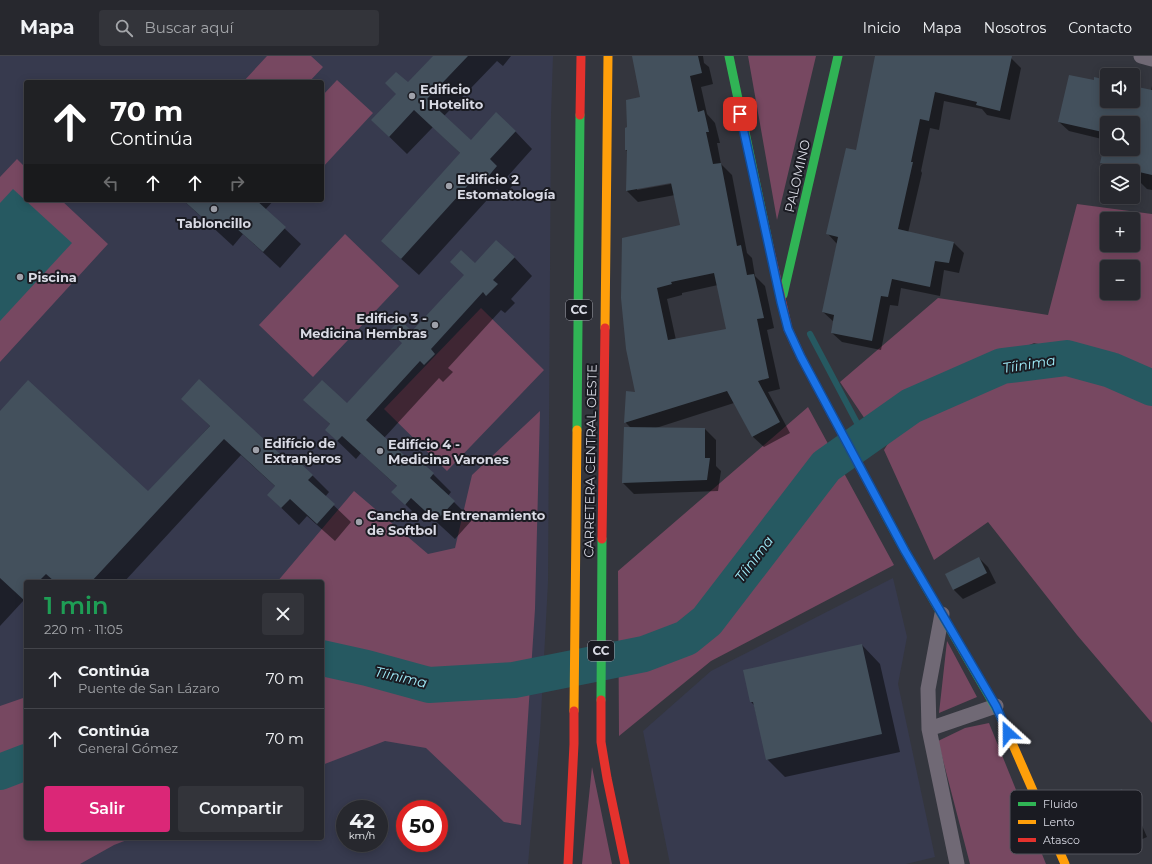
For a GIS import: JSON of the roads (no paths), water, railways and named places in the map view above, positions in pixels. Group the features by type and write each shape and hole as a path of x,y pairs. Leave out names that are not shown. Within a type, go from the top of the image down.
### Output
{"main road":[{"name":"CARRETERA CENTRAL OESTE","path":"568,864 574,744 582,56"},
{"name":"CARRETERA CENTRAL OESTE","path":"608,56 601,742 625,864"},
{"path":"729,56 788,329 801,357 905,551 996,706 1033,790"},
{"name":"PALOMINO","path":"781,302 838,56"},
{"path":"1061,854 1065,864"}],"street":[{"path":"1141,56 1152,58"},
{"path":"942,614 928,689 929,729 957,864"},
{"path":"929,729 996,706"}],"waterway":[{"path":"810,334 865,438"},
{"name":"Tíinima","path":"324,658 367,668 429,685 514,680 644,654 686,638 707,621 826,466 911,406 1002,366 1067,358 1111,370 1152,388"},
{"name":"Tíinima","path":"0,772 24,763"}],"place":[{"name":"Edificio 1 Hotelito","path":"412,96"},
{"name":"Edificio 2 Estomatología","path":"449,186"},
{"name":"Tabloncillo","path":"214,209"},
{"name":"Piscina","path":"20,277"},
{"name":"Edificio 3 - Medicina Hembras","path":"435,325"},
{"name":"Edifício de Extranjeros","path":"256,450"},
{"name":"Edifício 4 - Medicina Varones","path":"380,451"},
{"name":"Cancha de Entrenamiento de Softbol","path":"359,522"}]}
